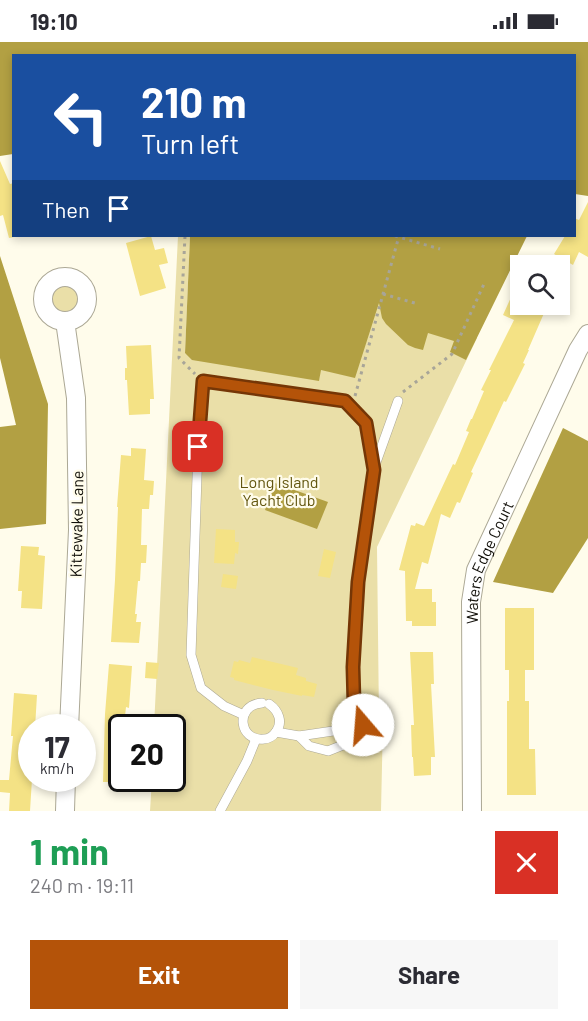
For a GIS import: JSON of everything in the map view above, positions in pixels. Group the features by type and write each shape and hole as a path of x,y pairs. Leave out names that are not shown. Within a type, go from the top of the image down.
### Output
{"street":[{"name":"Kittewake Lane","path":"65,321 76,398 78,530 70,714"},
{"name":"Waters Edge Court","path":"472,811 471,602 476,570 578,350 588,334"},
{"path":"65,811 66,792"}],"lane":[{"path":"244,715 224,706 201,688 191,655 198,447 203,381 345,401 366,423 374,470"},
{"path":"299,736 309,746 328,751 348,744 359,735 363,725 354,703 353,667 358,582 374,470 399,397"},
{"path":"254,704 266,704 276,710 280,721 276,732 267,739 256,739 246,731 243,725 244,715 254,704"},
{"path":"276,732 299,736 363,725"},
{"path":"220,811 256,739"}],"path":[{"path":"185,237 179,358 189,367"},
{"path":"358,384 397,237"},
{"path":"400,237 440,249"},
{"path":"399,397 452,354 484,284"},
{"path":"383,294 418,304"}],"green space":[{"name":"Long Island Yacht Club","path":"178,237 190,237 185,353 319,380 320,369 379,302 477,338 377,547 379,720 383,721 381,811 150,811 151,792 186,792 186,714 155,714"},
{"path":"65,280 79,285 84,299 79,313 65,318 51,313 46,299 51,285"}],"shaded area":[{"path":"0,42 588,42 588,196 576,194 576,54 12,54 12,154 0,156"},
{"path":"190,237 527,237 518,255 510,255 510,271 466,360 450,352 454,341 428,333 423,350 408,345 386,324 382,318 379,303 355,378 321,370 319,381 192,360 185,353"},
{"path":"0,256 48,404 46,524 0,529 0,427 16,425 0,358"},
{"path":"563,428 588,441 588,538 553,593 493,582"},
{"path":"275,483 328,502 317,529 265,510"}],"building":[{"path":"0,161 10,184 12,184 12,237 14,237 9,238 3,215 0,216"},
{"path":"588,202 588,257 579,252 573,265 570,263 570,255 554,254 564,237 576,237 576,219 579,220"},
{"path":"151,237 155,250 164,248 168,263 159,265 166,288 140,296 126,243"},
{"path":"510,299 510,315 543,315 523,363 525,364 506,402 504,401 471,472 473,473 460,503 457,502 450,518 441,514 428,564 422,562 415,589 432,589 432,602 436,602 436,626 412,626 412,621 406,621 405,571 399,570 411,525 415,526 416,523 424,526 453,464 455,465 469,432 466,431 484,391 481,390 491,370 489,370 514,320 503,315"},
{"path":"151,345 154,399 150,399 150,414 129,415 127,380 125,380 126,346"},
{"path":"131,448 146,449 144,480 154,481 149,509 142,509 141,545 147,545 146,563 141,563 135,614 137,614 136,622 141,622 139,643 111,642 121,455 131,456"},
{"path":"216,529 235,530 235,542 239,542 234,564 214,563"},
{"path":"21,546 39,547 38,555 45,556 42,609 21,608 22,591 18,591"},
{"path":"324,549 336,552 330,578 318,576"},
{"path":"223,574 238,576 236,589 221,587"},
{"path":"505,608 534,608 534,670 525,670 525,701 529,701 529,749 535,749 536,795 507,795 509,670 505,670"},
{"path":"410,652 433,652 434,684 431,684 435,757 431,757 431,775 414,776"},
{"path":"252,657 298,668 296,675 317,684 314,697 273,690 230,677 234,661 250,663"},
{"path":"146,662 159,663 157,679 145,678"},
{"path":"109,664 132,666 129,708 126,707 125,714 108,714 108,782 103,782"},
{"path":"14,693 37,695 36,714 18,714 18,792 31,792 30,811 9,811 10,793 0,792 0,780 9,780 13,736 11,736"}],"route":[{"path":"198,447 203,381 345,401 366,423 374,470 358,582 353,667 354,703 363,725"}]}
